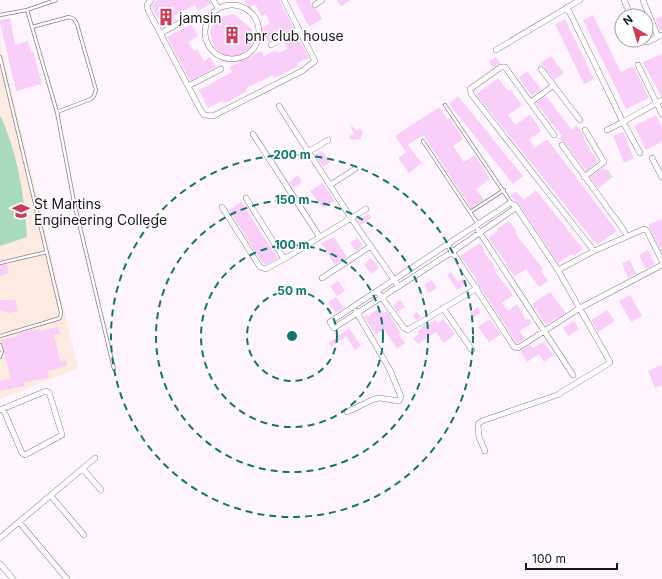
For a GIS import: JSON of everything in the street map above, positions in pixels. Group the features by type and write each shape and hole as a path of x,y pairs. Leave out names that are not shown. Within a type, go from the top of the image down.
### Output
{"street":[{"path":"151,0 147,5 188,86 204,115 213,116 302,71 314,61 300,29 284,0"},
{"path":"213,0 218,8"},
{"path":"315,5 322,0"},
{"path":"496,50 580,0"},
{"path":"643,0 660,36"},
{"path":"226,5 236,5 248,10 256,20 259,29 259,38 256,46 250,53 242,58 233,60 224,59 216,55 207,44 204,31 206,22 211,14 218,8 226,5"},
{"path":"567,7 622,122 640,153"},
{"path":"161,33 187,19"},
{"path":"271,45 300,29"},
{"path":"638,65 659,102 662,114"},
{"path":"554,135 505,67 501,67 470,89 471,94 594,252"},
{"path":"188,86 221,69"},
{"path":"541,69 580,120"},
{"path":"531,102 554,85"},
{"path":"607,130 659,102"},
{"path":"279,106 351,218 398,286"},
{"path":"584,177 604,162 585,130"},
{"path":"253,134 319,236"},
{"path":"308,152 328,140"},
{"path":"562,145 627,235"},
{"path":"652,158 662,177"},
{"path":"330,185 355,169"},
{"path":"246,198 284,259"},
{"path":"513,204 514,209 479,231 452,252 381,296 334,328 330,323 477,225 513,204"},
{"path":"485,451 477,431 478,424 482,421 557,395 610,362 558,270 513,204"},
{"path":"222,206 262,269 269,268 319,236 366,209"},
{"path":"477,225 479,231 573,375"},
{"path":"558,270 627,235 646,230 662,261"},
{"path":"448,245 516,348 520,348 580,308 662,265"},
{"path":"322,278 371,246"},
{"path":"378,291 406,330 477,288"},
{"path":"347,412 374,399 380,398 399,401 401,397 396,381 354,306"},
{"path":"443,308 472,350"},
{"path":"46,391 49,392 62,435 25,455 22,453 1,409 46,391"},
{"path":"0,538 95,458"},
{"path":"83,469 101,490"},
{"path":"51,496 84,535"},
{"path":"19,522 67,579"},
{"path":"0,564 13,579"}],"lane":[{"path":"0,15 27,10 56,0"},
{"path":"27,10 57,112 74,202 114,369"},
{"path":"32,26 70,17 75,20 79,31 96,90 91,99 57,112"},
{"path":"0,57 61,312 60,318 0,336"},
{"path":"444,105 513,204"},
{"path":"423,141 477,225"},
{"path":"470,212 504,190"},
{"path":"0,263 47,252"},
{"path":"0,345 2,351 0,358"}],"shaded area":[{"name":"St Martins Engineering College","path":"0,41 78,368 0,399"}],"green space":[{"path":"0,115 16,160 22,190 27,237 0,246"}],"building":[{"name":"jamsin","path":"157,0 209,0 211,4 198,11 195,5 174,16 176,20 163,27 151,6"},
{"path":"244,0 279,0 294,28 268,42 260,29 270,23 265,14 262,17 255,4 251,6 252,13"},
{"path":"295,0 310,0 312,7 316,9 322,19 309,27"},
{"path":"337,0 351,0 341,6"},
{"name":"pnr club house","path":"234,14 252,29 251,46 243,57 228,57 220,54 213,44 210,31 214,23 221,17"},
{"path":"593,15 621,72 633,66 649,98 626,109 583,20"},
{"path":"662,16 662,31 660,31 655,19"},
{"path":"10,18 15,45 28,41 31,52 33,51 42,84 16,91 0,23 0,20"},
{"path":"565,19 594,79 584,84 555,24"},
{"path":"191,24 198,36 188,42 194,51 197,49 204,61 210,57 216,67 190,81 167,37"},
{"path":"297,35 309,58 297,63 298,66 274,78 273,75 246,88 247,91 224,104 222,101 208,108 199,90 232,72 229,67 261,51 264,56 276,50 278,53 287,49 284,42"},
{"path":"662,54 662,96 661,96 643,62"},
{"path":"551,56 564,73 554,80 541,63"},
{"path":"496,57 500,63 493,68 489,61"},
{"path":"527,71 541,89 532,96 519,78"},
{"path":"498,78 508,91 510,89 522,105 508,115 516,125 530,114 541,131 529,140 535,148 547,139 617,231 597,245 476,94"},
{"path":"458,96 523,176 513,184 449,104"},
{"path":"546,96 572,130 577,125 585,138 584,140 590,148 589,149 598,161 586,171 565,143 558,138 562,136 536,103"},
{"path":"439,107 448,120 450,118 463,139 453,146 464,162 475,155 490,179 476,189 484,200 471,208 423,135 408,145 422,163 409,173 398,158 406,152 395,136"},
{"path":"656,115 662,127 662,142 646,150 634,126"},
{"path":"349,123 357,131 359,128 363,131 360,140 349,139 350,135 354,134"},
{"path":"623,132 634,158 624,163 613,136"},
{"path":"322,151 330,162 323,167 315,155"},
{"path":"603,168 605,170 607,169 613,177 598,188 590,177"},
{"path":"298,175 302,182 293,189 289,182"},
{"path":"323,183 334,201 323,208 310,191"},
{"path":"536,190 583,249 574,256 572,254 558,263 518,203 510,196 516,191 524,200"},
{"path":"241,202 278,258 266,265 261,261 229,210"},
{"path":"369,214 371,218 361,225 357,220"},
{"path":"662,219 662,252 648,225"},
{"path":"509,221 517,232 515,233 543,269 541,271 548,281 539,287 526,269 515,276 505,264 507,264 488,238 498,230 497,229"},
{"path":"334,237 347,257 335,265 321,243"},
{"path":"357,238 363,246 356,251 350,243"},
{"path":"480,243 485,251 483,251 494,265 496,273 513,295 502,303 508,311 517,304 526,320 528,318 532,323 520,331 525,339 517,344 475,279 476,278 460,256"},
{"path":"648,250 655,264 646,269 639,255"},
{"path":"371,258 379,268 371,274 364,264"},
{"path":"630,260 636,274 628,278 622,263"},
{"path":"7,264 9,273 0,276 0,266"},
{"path":"451,272 458,282 463,279 467,283 457,290 447,275"},
{"path":"432,280 437,288 429,293 424,285"},
{"path":"338,281 345,291 337,296 330,286"},
{"path":"550,292 566,313 546,325 532,304"},
{"path":"630,295 642,316 631,322 619,301"},
{"path":"336,297 344,308 336,313 328,302"},
{"path":"0,300 15,300 18,311 9,313 0,310"},
{"path":"400,300 405,307 397,312 393,305"},
{"path":"478,307 481,312 473,318 470,313"},
{"path":"379,308 383,314 387,311 401,333 399,335 405,343 397,349 384,329 376,335 364,317 367,314 368,316"},
{"path":"607,310 615,321 598,332 591,320"},
{"path":"417,312 421,317 416,320 413,315"},
{"path":"443,319 455,334 444,343 436,332 418,344 413,338 419,334 417,332 422,328 421,327 426,324 427,326 435,320 438,323"},
{"path":"490,319 501,334 489,342 478,327"},
{"path":"574,321 579,329 568,336 563,328"},
{"path":"58,327 60,334 54,335 60,361 66,359 67,366 48,371 49,378 24,382 25,386 0,391 0,381 11,379 1,340 18,336 18,334 23,332 40,329 40,331"},
{"path":"349,328 361,346 355,350 346,336 331,347 329,343"},
{"path":"543,342 554,355 544,362 539,354 527,362 520,351 530,345 533,348"},
{"path":"662,365 662,385 655,388 648,371"}],"place":[{"name":"jamsin","path":"166,17"},
{"name":"pnr club house","path":"232,35"},
{"name":"St Martins Engineering College","path":"21,211"}]}
